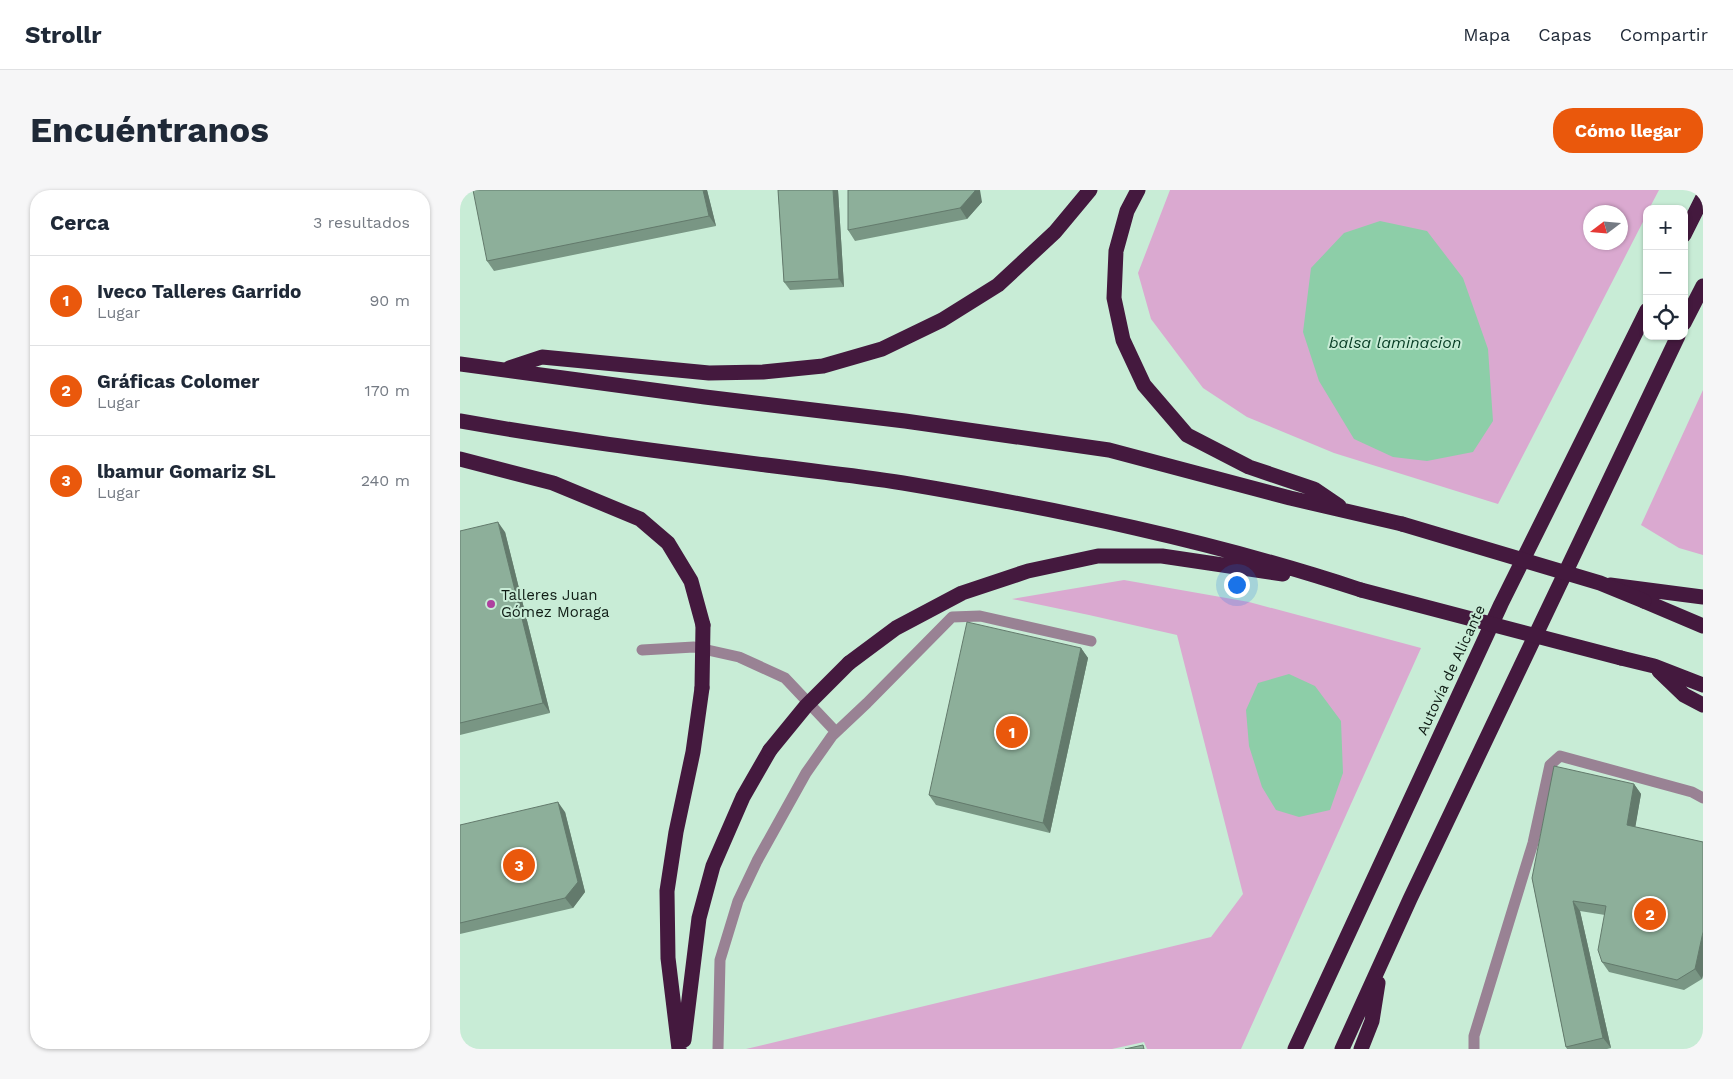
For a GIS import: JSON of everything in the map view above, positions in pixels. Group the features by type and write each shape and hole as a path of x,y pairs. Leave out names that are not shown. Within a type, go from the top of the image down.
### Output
{"highway":[{"path":"505,370 542,358 710,373 764,372 823,366 882,349 942,320 998,285 1055,232 1090,190"},
{"path":"1138,190 1127,211 1116,251 1114,298 1123,340 1144,385 1187,435 1249,467 1314,489 1346,511"},
{"path":"1688,227 1703,197"},
{"path":"1688,316 1703,286"},
{"path":"1688,316 1703,298"},
{"name":"Autovía de Alicante","path":"1295,1049 1500,604 1643,318"},
{"path":"1342,1049 1414,890 1676,340"},
{"path":"460,364 705,397 905,421 1109,450 1290,498 1402,524 1600,583 1703,626"},
{"path":"460,421 722,460 902,483 1116,523 1230,551 1361,590 1654,666 1703,685"},
{"path":"460,459 553,483 640,519 668,543 691,581 703,625 702,688 693,752 676,832 667,891 668,958 680,1049"},
{"path":"683,1049 700,918 713,866 743,797 770,750 806,706 849,663 896,628 962,593 1028,571 1098,556 1162,556 1331,580"},
{"path":"1600,583 1703,597"},
{"path":"1654,666 1684,695 1703,705"},
{"path":"1361,1049 1372,1021 1381,966"}],"lane":[{"path":"718,1049 720,960 738,901 757,861 801,782 832,736 952,617 980,616 1091,641"},
{"path":"642,650 694,648 739,656 784,678 836,732"},
{"path":"1474,1049 1474,1036 1533,843 1550,765 1560,756 1692,792 1703,798"}],"shaded area":[{"path":"1170,190 1659,190 1651,205 1643,205 1643,222 1498,504 1334,453 1247,417 1203,388 1151,319 1138,273"},
{"path":"1703,390 1703,555 1679,548 1641,525"},
{"path":"1124,580 1249,602 1421,648 1241,1049 1147,1049 1144,1042 1112,1049 746,1049 1211,937 1243,894 1177,635 1012,599"}],"water":[{"name":"balsa laminacion","path":"1380,221 1427,231 1463,278 1488,349 1493,421 1473,452 1427,461 1393,457 1354,439 1319,381 1303,332 1311,268 1344,233"},
{"path":"1289,674 1315,686 1341,721 1343,773 1330,810 1299,817 1276,810 1262,787 1249,746 1246,710 1258,683"}],"building":[{"path":"473,190 703,190 709,216 487,261"},
{"path":"778,190 833,190 839,279 784,282"},
{"path":"848,190 975,191 960,208 848,230"},
{"name":"Talleres Juan Gómez Moraga","path":"498,522 543,703 460,723 460,531"},
{"path":"967,622 1081,648 1043,823 929,795"},
{"path":"1554,766 1634,784 1627,825 1703,842 1703,932 1695,969 1677,980 1602,962 1598,950 1606,906 1573,901 1603,1038 1566,1047 1532,878"},
{"path":"558,802 578,882 565,898 460,923 460,825"},
{"path":"1143,1045 1144,1049 1125,1049"}],"place":[{"name":"Talleres Juan Gómez Moraga","path":"491,604"},
{"name":"Iveco Talleres Garrido","path":"1012,732"},
{"name":"lbamur Gomariz SL","path":"519,865"},
{"name":"Gráficas Colomer","path":"1650,914"}]}
